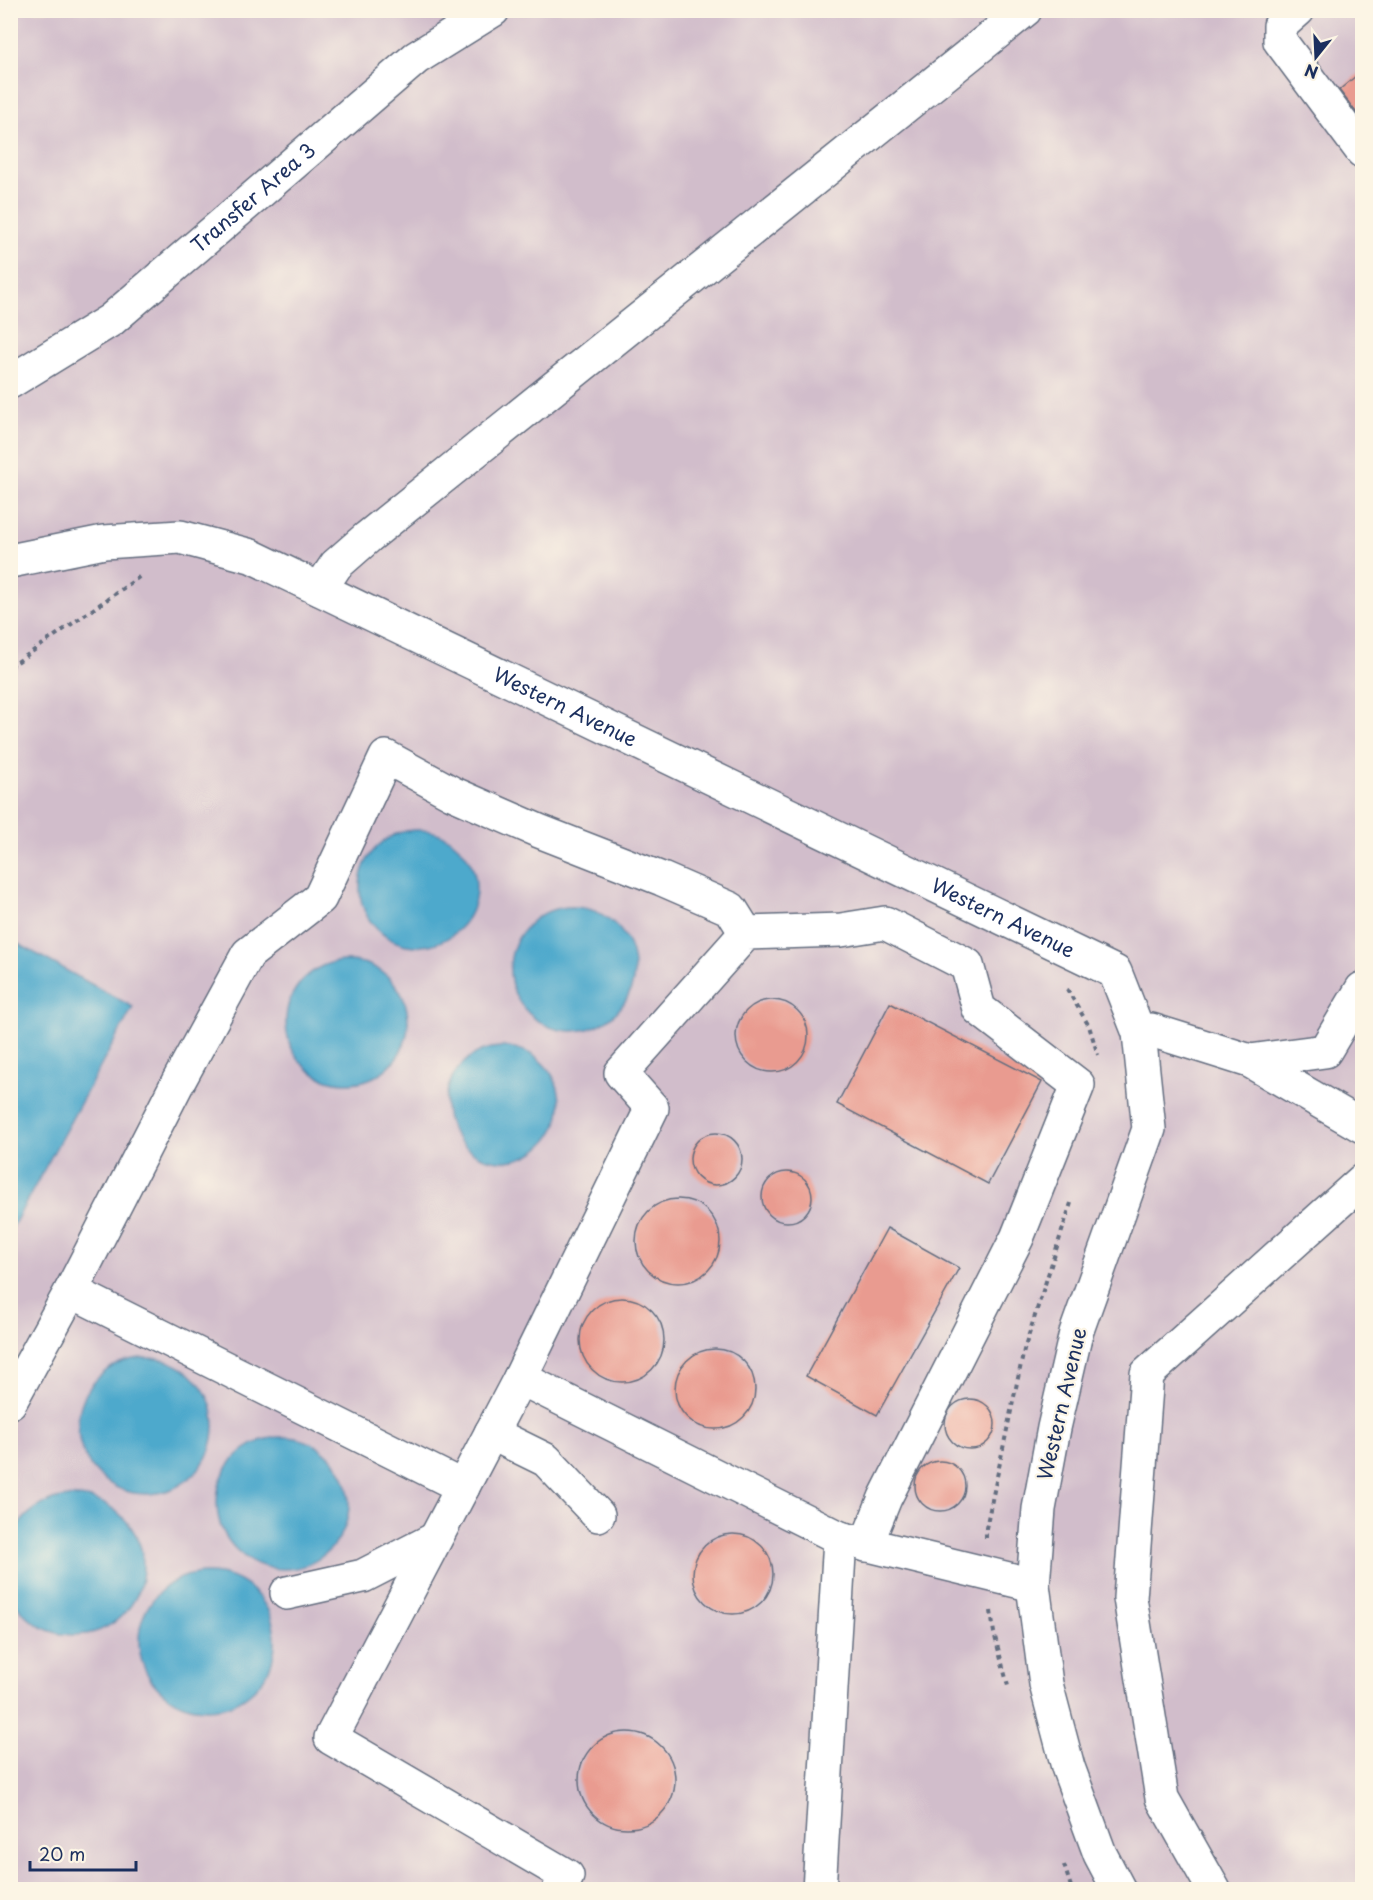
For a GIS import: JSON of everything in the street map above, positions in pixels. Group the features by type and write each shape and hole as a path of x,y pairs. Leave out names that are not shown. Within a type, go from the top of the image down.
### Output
{"street":[{"name":"Transfer Area 3","path":"10,382 111,320 416,58 493,10"},
{"path":"320,589 336,565 368,537 1025,10"},
{"path":"1298,10 1280,26 1280,40 1362,151"},
{"name":"Western Avenue","path":"10,561 104,542 180,537 251,556 1115,972 1138,1033 1149,1129 1076,1333 1054,1428 1039,1509 1033,1585 1046,1684 1068,1767 1100,1854 1119,1890"},
{"path":"10,1402 248,954 320,898 386,757 452,793 731,909 746,933"},
{"path":"559,1890 567,1876 331,1738 520,1378 652,1108 621,1073 746,933 841,930 885,922 967,965 979,1009 1078,1085 1017,1238 885,1498 853,1541 819,1890"},
{"path":"1250,1061 1325,1051 1362,989"},
{"path":"1138,1033 1151,1030 1250,1061 1362,1126"},
{"path":"1214,1890 1162,1798 1130,1598 1147,1374 1362,1181"},
{"path":"71,1291 463,1487"},
{"path":"520,1378 853,1541 1033,1585"},
{"path":"491,1433 546,1460 598,1515"},
{"path":"287,1593 363,1576 435,1539"}],"path":[{"path":"10,667 146,573"},
{"path":"1065,986 1089,1026 1099,1058"},
{"path":"1009,1689 994,1633 986,1574 986,1528 1024,1350 1074,1196"},
{"path":"1061,1856 1072,1890"}],"shaded area":[{"path":"11,11 1362,11 1362,1889 11,1889"}],"water":[{"path":"418,830 440,834 459,847 472,866 476,888 472,910 459,929 440,942 418,946 396,942 377,929 364,910 360,888 364,866 377,847 396,834"},
{"path":"572,907 596,912 616,925 629,945 634,969 629,993 616,1013 596,1026 572,1031 548,1026 528,1013 515,993 510,969 515,945 528,925 548,912"},
{"path":"11,940 133,1007 11,1230"},
{"path":"347,961 370,966 381,971 390,979 398,988 403,999 408,1022 403,1045 398,1056 390,1065 381,1073 370,1078 347,1083 324,1078 313,1073 304,1065 296,1056 291,1045 286,1022 291,999 296,988 304,979 313,971 324,966"},
{"path":"503,1047 525,1051 544,1063 556,1082 560,1104 556,1126 544,1145 525,1157 503,1161 481,1157 462,1145 450,1126 446,1104 450,1082 462,1063 481,1051"},
{"path":"146,1358 172,1364 194,1378 208,1400 214,1426 208,1452 194,1474 172,1488 146,1494 120,1488 98,1474 84,1452 78,1426 84,1400 98,1378 120,1364"},
{"path":"283,1437 308,1442 330,1456 344,1478 349,1503 344,1528 330,1550 308,1564 283,1569 258,1564 236,1550 222,1528 217,1503 222,1478 236,1456 258,1442"},
{"path":"74,1497 100,1502 123,1517 138,1540 143,1566 138,1592 123,1615 100,1630 74,1635 48,1630 25,1615 10,1592 5,1566 10,1540 25,1517 48,1502"},
{"path":"207,1573 233,1578 245,1584 255,1593 264,1603 270,1615 275,1641 270,1667 264,1679 255,1689 245,1698 233,1704 207,1709 181,1704 169,1698 159,1689 150,1679 144,1667 139,1641 144,1615 150,1603 159,1593 169,1584 181,1578"}],"building":[{"path":"1362,71 1362,120 1339,90"},
{"path":"772,1000 792,1006 802,1016 808,1036 802,1056 792,1066 772,1072 752,1066 742,1056 736,1036 742,1016 752,1006"},
{"path":"890,1003 1042,1082 988,1184 837,1104"},
{"path":"716,1133 726,1135 734,1141 740,1149 742,1159 740,1169 734,1177 726,1183 716,1185 706,1183 698,1177 692,1169 690,1159 692,1149 698,1141 706,1135"},
{"path":"782,1172 792,1172 805,1179 812,1192 812,1202 805,1215 792,1222 782,1222 773,1218 766,1211 762,1202 762,1192 766,1183 773,1176"},
{"path":"678,1199 694,1202 708,1211 717,1225 720,1241 717,1257 708,1271 694,1280 678,1283 662,1280 648,1271 639,1257 636,1241 639,1225 648,1211 662,1202"},
{"path":"887,1228 959,1268 877,1415 806,1376"},
{"path":"622,1298 645,1305 657,1317 664,1340 657,1363 645,1375 622,1382 599,1375 587,1363 580,1340 587,1317 599,1305"},
{"path":"707,1349 723,1349 744,1360 755,1381 755,1397 744,1418 723,1429 707,1429 693,1423 681,1411 675,1397 675,1381 681,1367 693,1355"},
{"path":"975,1399 988,1406 994,1414 994,1434 988,1442 980,1448 965,1449 952,1442 946,1434 945,1419 952,1406 960,1400"},
{"path":"945,1461 958,1468 964,1476 964,1496 958,1504 950,1510 935,1511 922,1504 916,1496 915,1481 922,1468 930,1462"},
{"path":"725,1534 741,1534 762,1545 773,1566 773,1582 762,1603 741,1614 725,1614 711,1608 699,1596 693,1582 693,1566 699,1552 711,1540"},
{"path":"627,1732 645,1736 661,1746 671,1762 675,1780 671,1798 661,1814 645,1824 627,1828 609,1824 593,1814 583,1798 579,1780 583,1762 593,1746 609,1736"}]}
